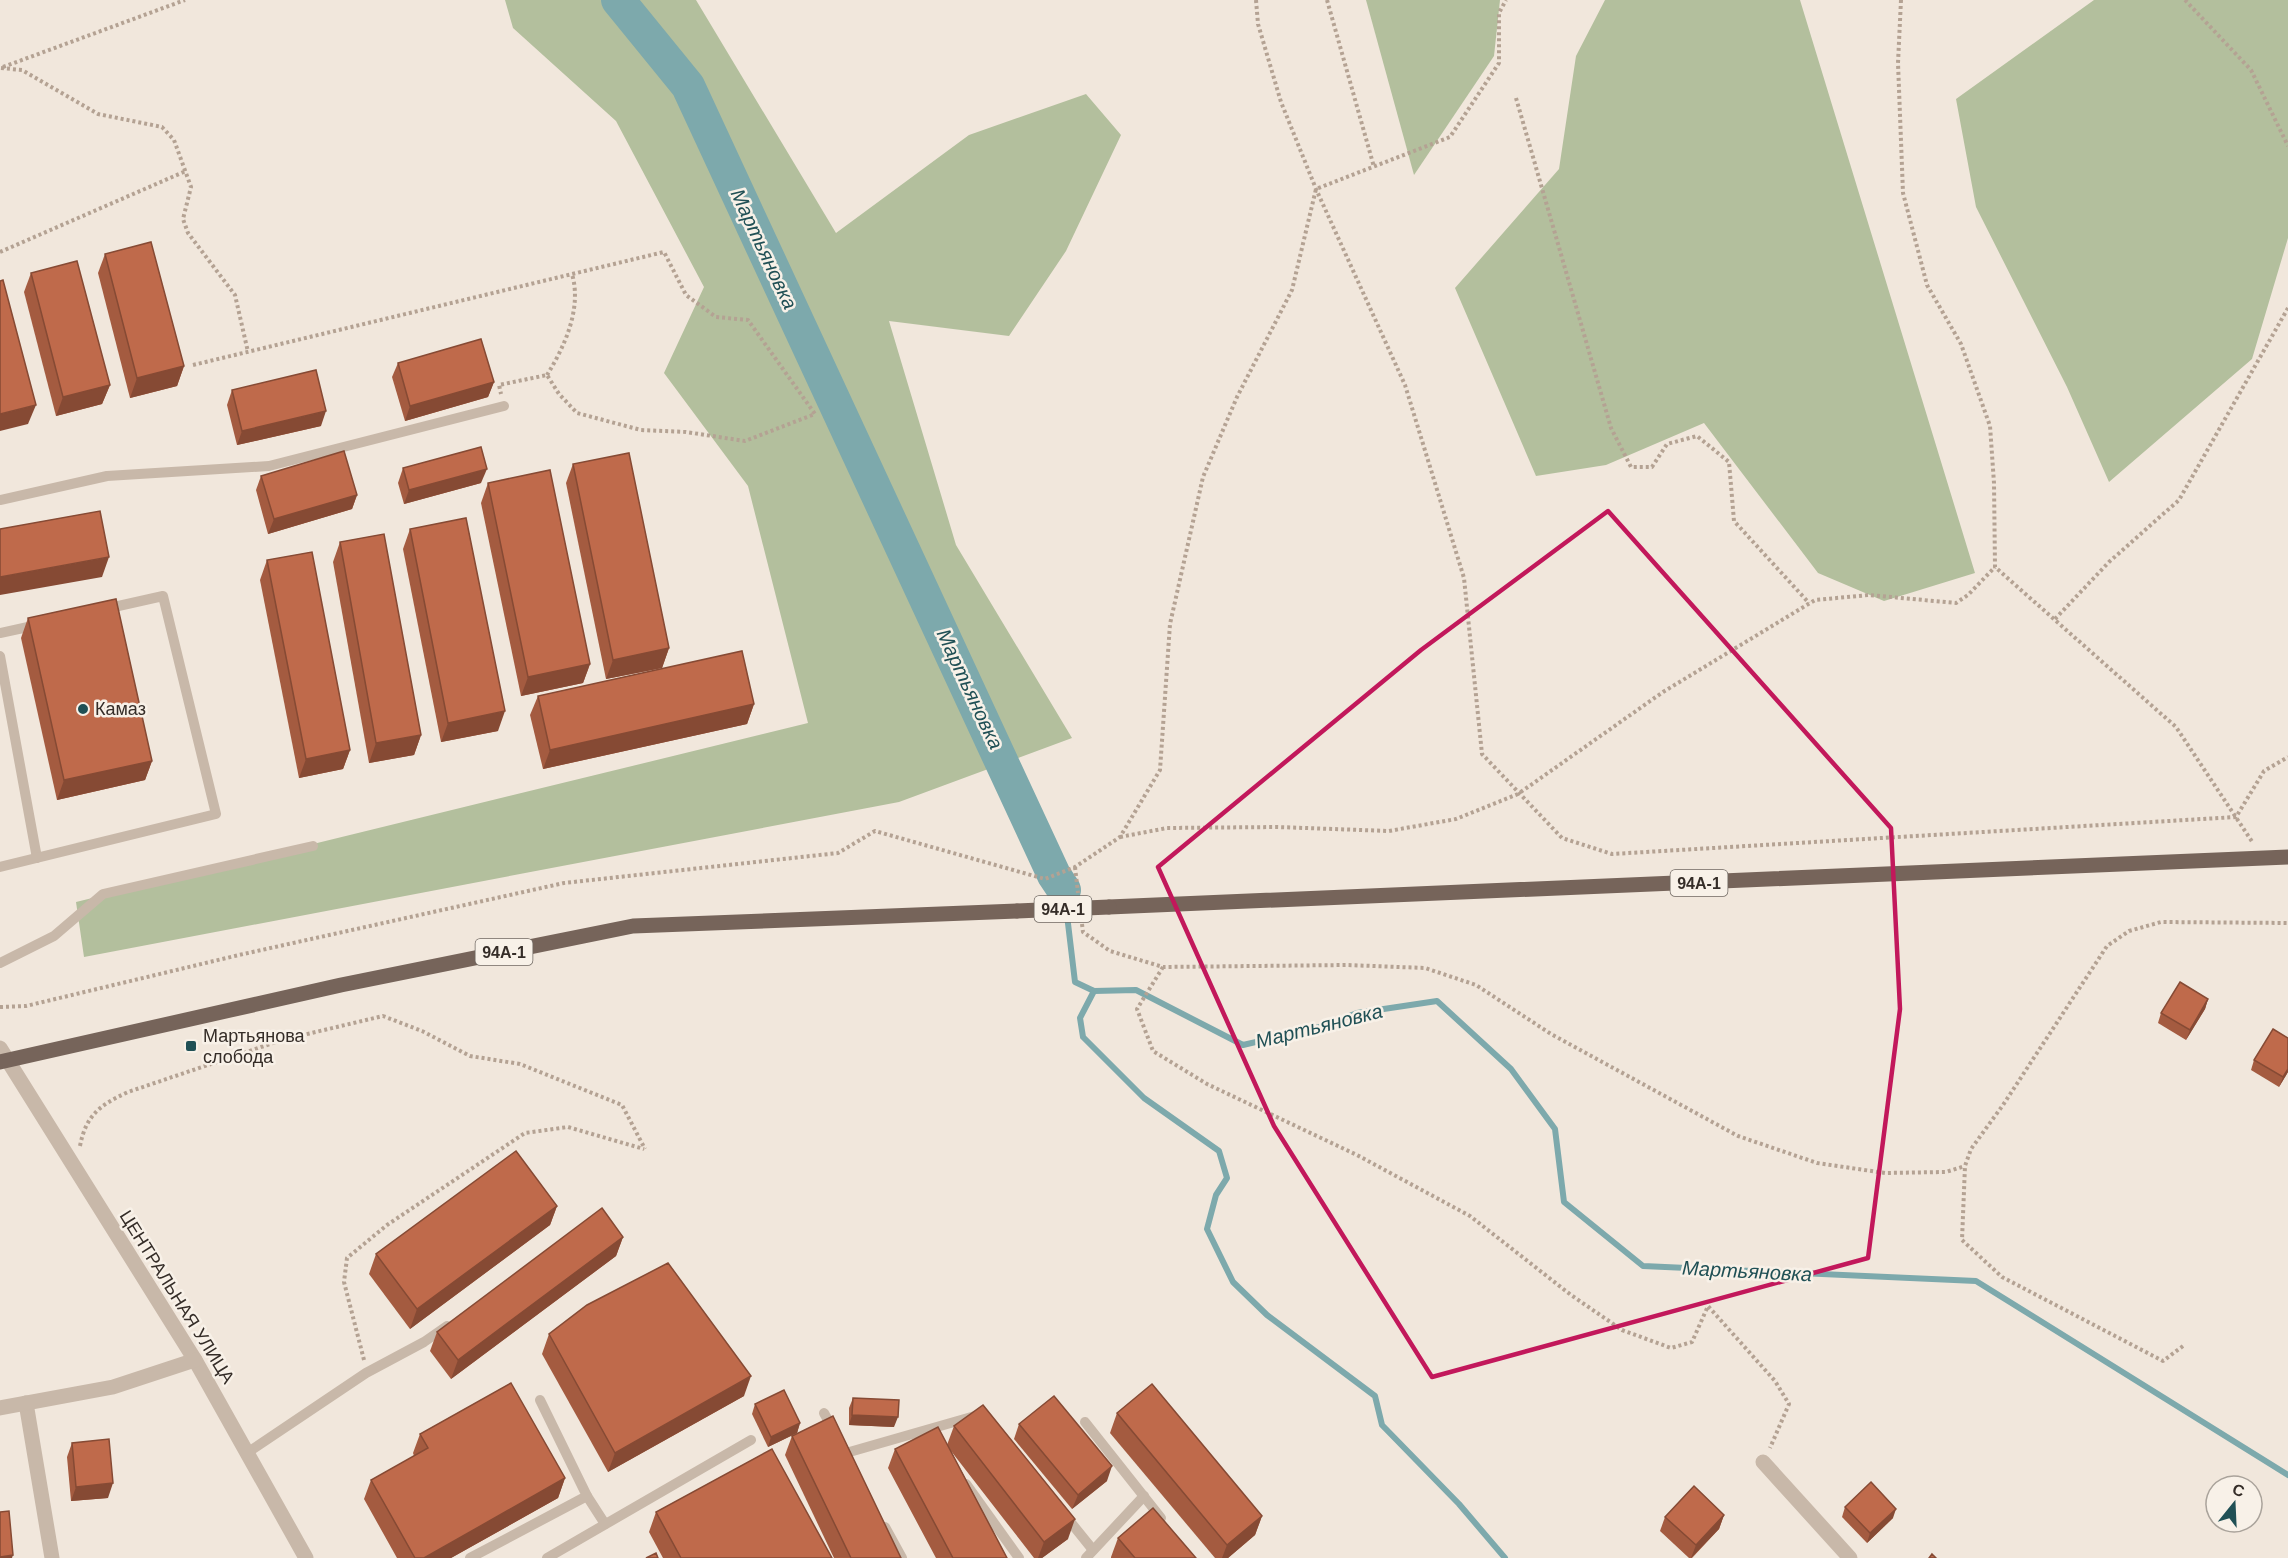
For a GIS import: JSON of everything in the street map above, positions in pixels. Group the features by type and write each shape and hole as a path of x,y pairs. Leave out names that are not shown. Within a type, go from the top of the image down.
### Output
{"main road":[{"name":"94А-1","path":"2,1056 633,926 2288,857"}],"street":[{"path":"2288,857 2288,863"},
{"name":"ЦЕНТРАЛЬНАЯ УЛИЦА","path":"2,1056 195,1360 306,1558"},
{"path":"0,1408 113,1387 195,1360"},
{"path":"26,1403 52,1558"},
{"path":"1763,1462 1850,1558"}],"lane":[{"path":"0,500 107,476 269,466 504,406"},
{"path":"0,867 216,814 163,596 93,612"},
{"path":"0,633 47,623"},
{"path":"0,656 37,858"},
{"path":"0,963 54,936 102,894 313,846"},
{"path":"247,1453 366,1373 424,1342 453,1322"},
{"path":"540,1400 586,1496 605,1524"},
{"path":"824,1413 851,1464"},
{"path":"846,1453 930,1435 982,1414 989,1423"},
{"path":"1085,1422 1172,1532"},
{"path":"547,1558 751,1440"},
{"path":"960,1476 1019,1558"},
{"path":"470,1558 586,1496"},
{"path":"1056,1505 1089,1554 1144,1496"},
{"path":"880,1516 902,1558"}],"path":[{"path":"0,68 185,0"},
{"path":"1256,0 1258,24 1281,102 1316,189 1405,385 1464,578 1482,754 1562,838 1612,854 2236,817"},
{"path":"1327,0 1374,167"},
{"path":"1316,189 1450,137 1499,63 1499,13 1506,0"},
{"path":"0,1007 26,1006 239,955 564,883 838,853 875,831 1045,879 1075,867 1120,837 1167,828 1389,831 1456,819 1518,794 1663,692 1815,600 1869,595 1956,603 1968,595 1995,567 1994,483 1990,426 1961,344 1927,285 1903,193 1898,63 1901,0"},
{"path":"2185,0 2251,70 2288,146"},
{"path":"0,68 22,70 98,114 162,127 174,140 192,187 183,219 188,232 206,259 235,295 248,352"},
{"path":"1516,98 1611,428 1631,468 1652,467 1667,444 1697,436 1729,462 1734,521 1809,603"},
{"path":"0,252 186,171"},
{"path":"1120,837 1160,770 1170,624 1203,477 1237,397 1292,290 1316,189"},
{"path":"193,365 664,252 686,296 716,317 748,320 814,414 746,441 686,432 641,430 577,413 559,394 547,375"},
{"path":"504,406 499,385 547,375 564,347 577,290 572,274"},
{"path":"2055,619 2109,561 2179,500 2288,308"},
{"path":"1995,567 2176,727 2264,858"},
{"path":"2236,817 2264,771 2288,757"},
{"path":"1075,867 1079,899"},
{"path":"1081,921 1083,932 1110,951 1163,966 1347,965 1425,968 1476,985 1551,1035 1738,1136 1817,1163 1885,1173 1946,1172 1965,1166"},
{"path":"2183,1346 2163,1361 2002,1277 1962,1240 1965,1166 1971,1149 2003,1105 2107,946 2129,931 2161,922 2288,923"},
{"path":"1163,966 1137,1009 1153,1051 1207,1084 1357,1155 1470,1215 1571,1294 1622,1330 1671,1348 1692,1342 1708,1306 1775,1381 1789,1404 1763,1462"},
{"path":"76,1171 84,1126 106,1102 282,1040 384,1016 423,1031 470,1056 520,1064 622,1105 645,1149 568,1127 525,1133 387,1225 347,1258 344,1282 366,1373"}],"highlighted area":[{"path":"1608,511 1891,828 1900,1009 1868,1258 1432,1377 1274,1126 1158,867 1421,650"}],"green space":[{"path":"505,0 696,0 836,233 969,135 1086,94 1121,135 1066,251 1009,336 889,321 956,545 1072,738 899,802 84,957 76,902 808,723 748,486 664,373 704,287 616,121 513,28"},
{"path":"1366,0 1500,0 1494,56 1414,175"},
{"path":"1605,0 1800,0 1975,573 1884,601 1818,573 1704,423 1606,465 1536,476 1455,288 1559,169 1576,56"},
{"path":"2094,0 2288,0 2288,238 2252,359 2109,482 2067,387 1976,207 1956,99"}],"building":[{"path":"151,242 184,366 137,378 105,254"},
{"path":"77,261 110,385 63,397 31,273"},
{"path":"3,280 36,405 0,414 0,281"},
{"path":"481,339 494,382 410,406 398,363"},
{"path":"316,370 326,411 242,431 232,390"},
{"path":"481,447 487,469 409,490 403,468"},
{"path":"344,451 357,495 274,519 261,476"},
{"path":"629,453 669,648 613,660 573,464"},
{"path":"550,470 590,664 528,677 488,483"},
{"path":"100,511 109,557 0,577 0,529"},
{"path":"466,518 505,711 448,723 410,529"},
{"path":"384,534 421,735 376,743 340,542"},
{"path":"312,552 350,750 306,759 267,560"},
{"name":"Камаз","path":"116,599 152,761 64,780 28,618"},
{"path":"742,651 754,704 550,750 538,696"},
{"path":"2180,982 2208,999 2190,1030 2161,1013"},
{"path":"2273,1029 2288,1038 2288,1069 2283,1077 2254,1060"},
{"path":"516,1151 557,1206 417,1309 376,1254"},
{"path":"602,1208 623,1237 458,1360 437,1332"},
{"path":"668,1263 751,1376 615,1453 549,1334 587,1305"},
{"path":"511,1383 565,1478 424,1558 415,1558 371,1480 428,1448 420,1434"},
{"path":"1152,1384 1262,1516 1227,1545 1117,1413"},
{"path":"784,1390 800,1423 771,1437 755,1404"},
{"path":"1054,1396 1112,1466 1078,1495 1019,1424"},
{"path":"853,1398 899,1400 898,1417 852,1415"},
{"path":"983,1405 1075,1519 1044,1542 954,1426"},
{"path":"833,1416 901,1558 851,1558 792,1436"},
{"path":"938,1427 1007,1558 953,1558 895,1449"},
{"path":"109,1439 113,1483 76,1487 72,1443"},
{"path":"772,1449 832,1558 681,1558 656,1512"},
{"path":"1871,1482 1896,1509 1870,1533 1845,1507"},
{"path":"1694,1486 1724,1515 1696,1545 1665,1517"},
{"path":"1153,1508 1196,1558 1135,1558 1118,1538"},
{"path":"9,1511 13,1555 0,1557 0,1512"},
{"path":"656,1553 658,1558 646,1558"}],"waterway":[{"name":"Мартьяновка","path":"618,0 688,86 1054,875 1064,890"},
{"name":"Мартьяновка","path":"1064,890 1075,982 1094,991 1136,990 1243,1045 1320,1027 1357,1013 1437,1001 1511,1069 1555,1129 1564,1202 1643,1266 1976,1281 2288,1475"},
{"path":"1094,991 1080,1018 1083,1037 1144,1098 1219,1151 1227,1178 1216,1195 1207,1229 1233,1282 1267,1315 1375,1396 1382,1425 1459,1504 1505,1558"}],"place":[{"name":"Камаз","path":"83,709"},
{"name":"Мартьянова слобода","path":"191,1046"}]}
